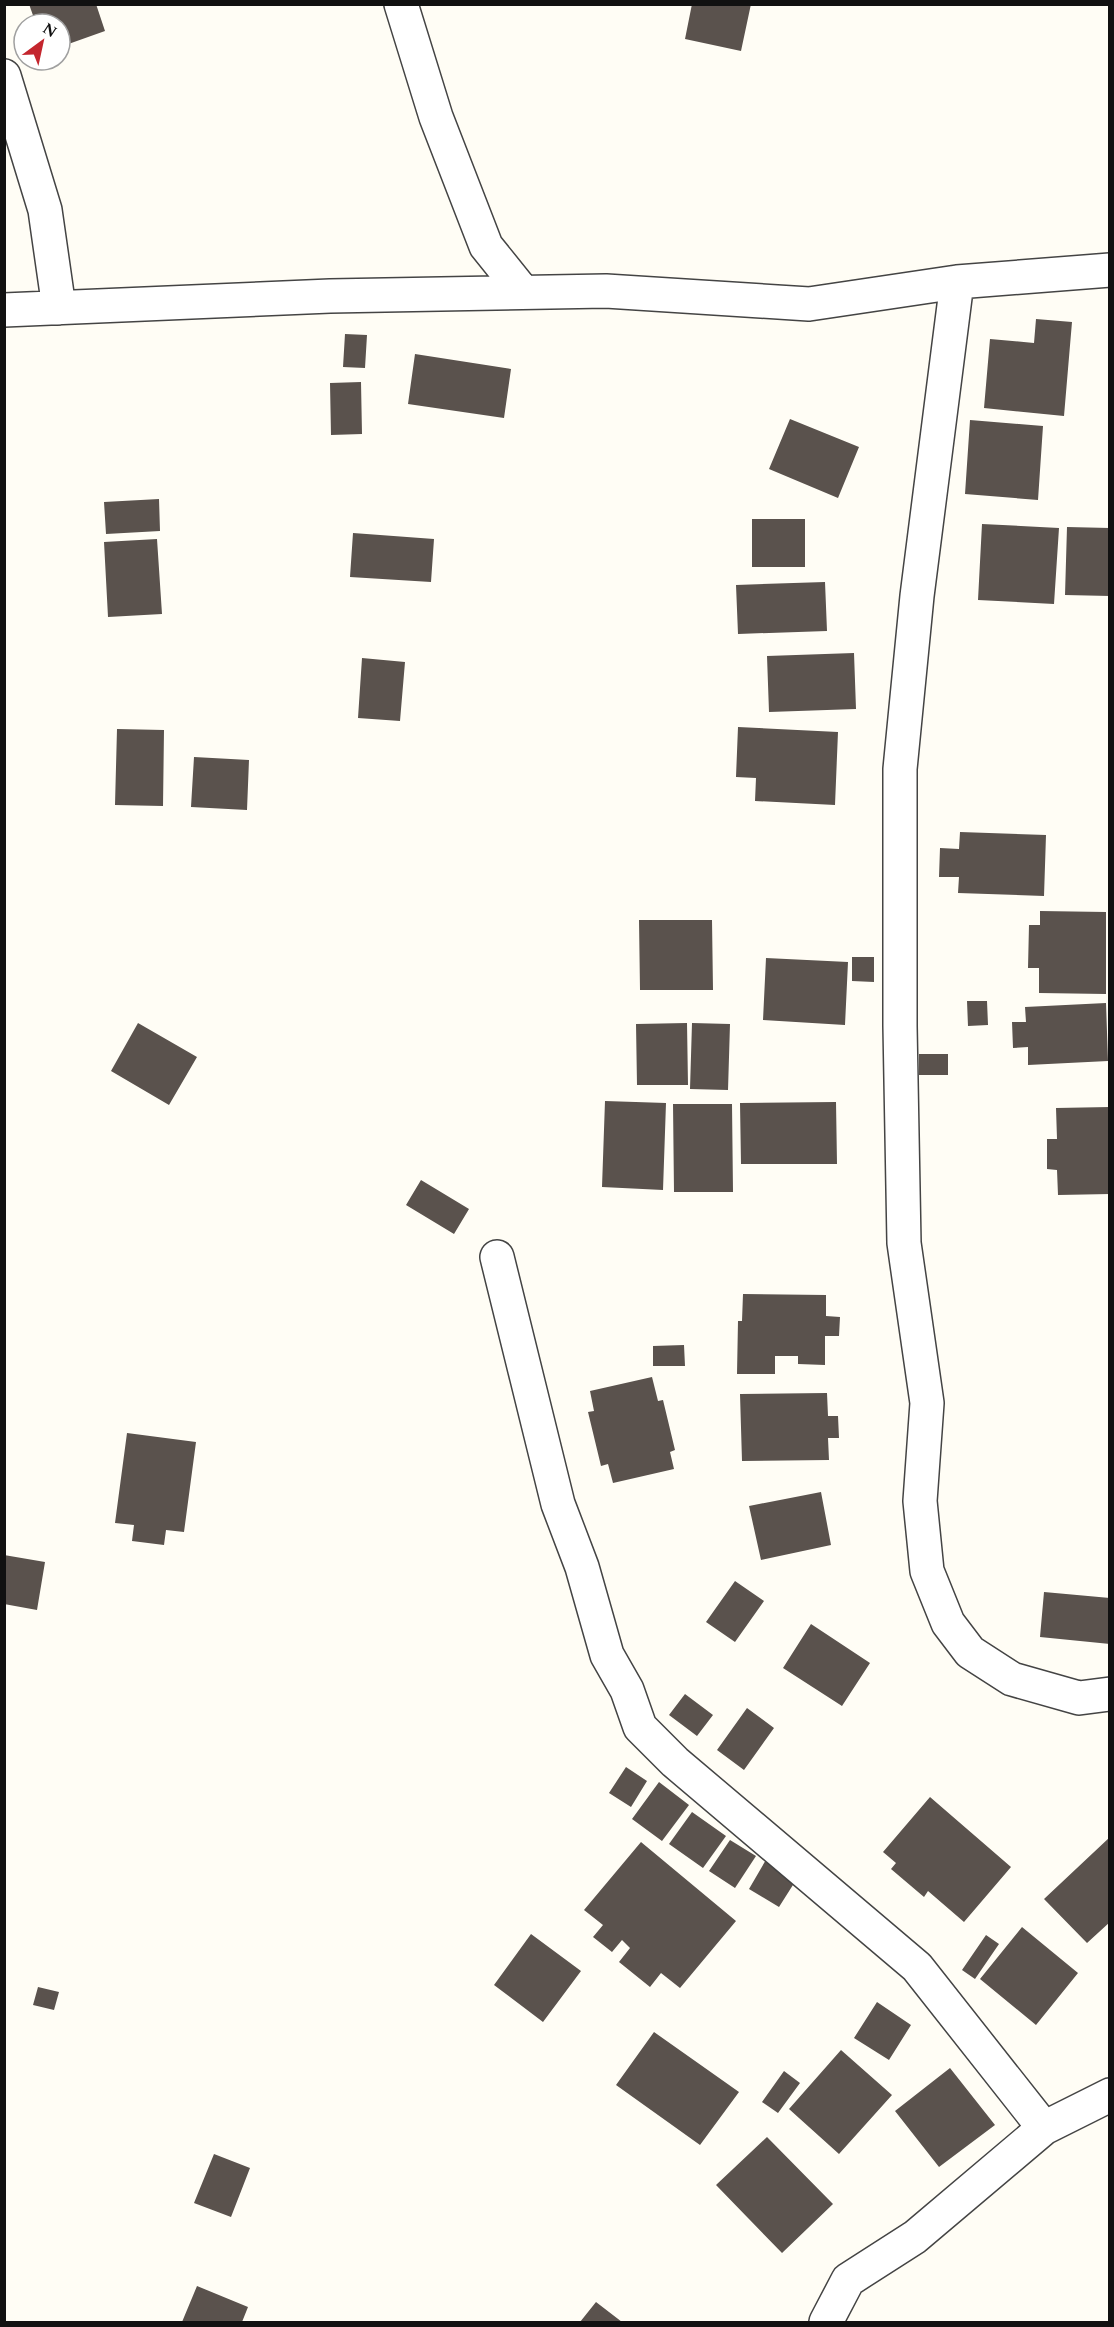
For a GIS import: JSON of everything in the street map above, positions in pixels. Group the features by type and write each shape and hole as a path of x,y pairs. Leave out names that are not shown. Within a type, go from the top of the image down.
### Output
{"street":[{"path":"401,4 436,117 486,246 523,292"},
{"path":"4,76 45,210 59,308"},
{"path":"4,310 330,296 606,291 809,304 957,282 1110,270"},
{"path":"957,282 917,596 900,769 900,1026 904,1243 927,1402 920,1501 927,1571 948,1623 970,1652 1012,1679 1079,1698 1110,1694"},
{"path":"497,1257 558,1504 582,1567 607,1654 627,1690 640,1727 675,1762 917,1967 1044,2128"},
{"path":"826,2322 848,2280 915,2237 1044,2128 1110,2095"}],"building":[{"path":"29,4 96,4 105,31 72,43 72,12 32,12"},
{"path":"692,4 751,4 741,51 685,39"},
{"path":"1036,319 1072,322 1064,416 984,408 990,339 1034,343"},
{"path":"345,334 367,335 365,368 343,367"},
{"path":"415,354 511,369 504,418 408,404"},
{"path":"361,382 362,434 331,435 330,383"},
{"path":"790,419 859,447 838,498 769,469"},
{"path":"970,420 1043,426 1038,500 965,494"},
{"path":"159,499 160,531 106,534 104,502"},
{"path":"752,519 805,519 805,567 752,567"},
{"path":"982,524 1059,528 1054,604 978,600"},
{"path":"1067,527 1110,528 1110,596 1065,595"},
{"path":"353,533 434,539 431,582 350,577"},
{"path":"157,539 162,614 108,617 104,542"},
{"path":"825,582 827,631 738,634 736,585"},
{"path":"854,653 856,709 769,712 767,656"},
{"path":"362,658 405,662 400,721 358,718"},
{"path":"738,727 838,732 835,805 755,801 756,778 736,777"},
{"path":"117,729 164,730 163,806 115,805"},
{"path":"194,757 249,760 247,810 191,807"},
{"path":"960,832 1046,835 1044,896 958,893 959,877 939,877 940,848 959,849"},
{"path":"1040,911 1106,912 1106,994 1039,993 1039,968 1028,968 1029,925 1040,925"},
{"path":"639,920 712,920 713,990 640,990"},
{"path":"852,957 874,957 874,982 852,981"},
{"path":"766,958 848,962 845,1025 763,1020"},
{"path":"967,1001 987,1001 988,1025 968,1026"},
{"path":"1106,1003 1108,1061 1028,1065 1028,1047 1013,1048 1012,1022 1026,1022 1025,1007"},
{"path":"138,1023 197,1057 169,1105 111,1071"},
{"path":"687,1023 688,1085 637,1085 636,1024"},
{"path":"692,1023 730,1024 728,1090 690,1089"},
{"path":"919,1054 948,1054 948,1075 919,1075"},
{"path":"605,1101 666,1103 663,1190 602,1187"},
{"path":"836,1102 837,1164 741,1164 740,1103"},
{"path":"673,1104 732,1104 733,1192 674,1192"},
{"path":"1110,1107 1110,1194 1058,1195 1057,1170 1047,1169 1047,1139 1057,1139 1056,1108"},
{"path":"421,1180 469,1209 454,1234 406,1205"},
{"path":"743,1294 826,1295 826,1316 840,1317 839,1336 825,1336 825,1365 798,1364 798,1356 775,1356 775,1374 737,1374 738,1321 742,1321"},
{"path":"684,1345 685,1366 653,1366 653,1346"},
{"path":"652,1377 658,1401 663,1400 675,1450 670,1452 674,1469 613,1483 608,1464 601,1466 588,1412 594,1411 590,1391"},
{"path":"827,1393 828,1416 838,1416 839,1438 828,1438 829,1460 742,1461 740,1394"},
{"path":"127,1433 196,1442 184,1532 166,1530 164,1545 132,1541 134,1525 115,1523"},
{"path":"821,1492 831,1545 761,1560 749,1506"},
{"path":"4,1555 45,1562 37,1610 4,1604"},
{"path":"735,1581 764,1601 735,1642 706,1622"},
{"path":"1044,1592 1110,1598 1110,1644 1040,1637"},
{"path":"811,1624 870,1663 842,1706 783,1668"},
{"path":"685,1694 713,1715 697,1736 669,1715"},
{"path":"747,1708 774,1728 744,1770 717,1750"},
{"path":"626,1767 647,1781 631,1807 609,1793"},
{"path":"659,1782 689,1805 662,1841 632,1819"},
{"path":"930,1797 1011,1867 964,1922 928,1891 924,1897 891,1869 896,1863 883,1852"},
{"path":"692,1812 726,1836 703,1868 669,1844"},
{"path":"1110,1837 1110,1922 1087,1943 1044,1899"},
{"path":"730,1840 756,1856 735,1888 709,1871"},
{"path":"641,1842 736,1921 680,1988 661,1973 650,1987 619,1962 630,1948 622,1940 612,1952 593,1937 603,1925 584,1910"},
{"path":"767,1858 798,1877 779,1907 749,1889"},
{"path":"1022,1927 1078,1973 1036,2025 980,1979"},
{"path":"531,1934 581,1971 543,2022 494,1985"},
{"path":"986,1935 999,1944 975,1979 962,1970"},
{"path":"38,1987 59,1992 54,2010 33,2005"},
{"path":"877,2002 911,2025 889,2060 854,2038"},
{"path":"654,2032 739,2092 700,2145 616,2085"},
{"path":"841,2050 892,2095 839,2154 789,2109"},
{"path":"950,2068 995,2125 939,2167 895,2111"},
{"path":"784,2071 800,2083 778,2113 762,2102"},
{"path":"767,2137 833,2204 782,2253 716,2185"},
{"path":"214,2154 250,2168 231,2217 194,2203"},
{"path":"197,2286 248,2307 242,2322 182,2322"},
{"path":"596,2302 622,2322 580,2322"}]}
